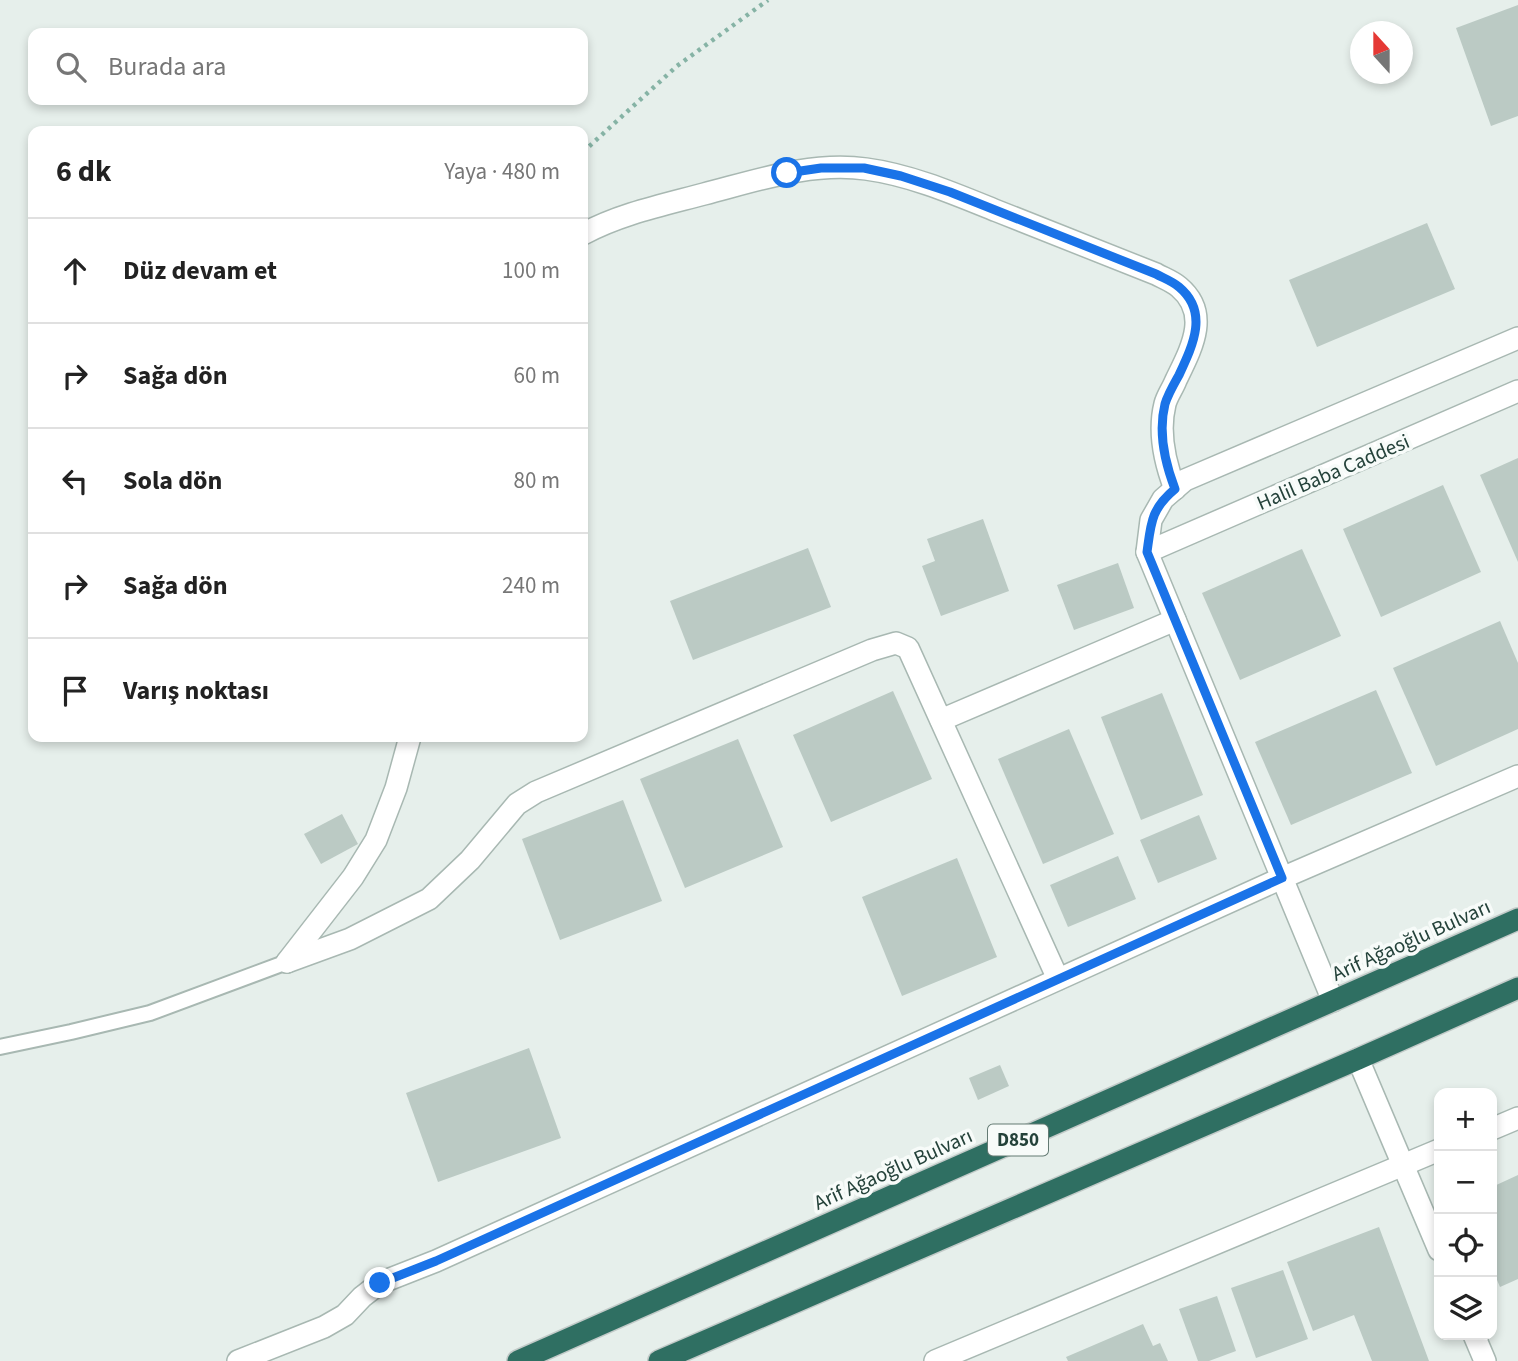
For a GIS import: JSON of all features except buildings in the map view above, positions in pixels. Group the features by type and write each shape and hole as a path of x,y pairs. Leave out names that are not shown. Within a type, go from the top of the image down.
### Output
{"highway":[{"name":"Arif Ağaoğlu Bulvarı","path":"518,1361 1518,919"},
{"path":"659,1361 1518,988"}],"street":[{"path":"588,231 660,205 787,173 821,168 864,168 901,176 950,192 1156,274 1179,286 1193,304 1197,323 1189,354 1165,403 1162,433 1168,471 1175,489"},
{"path":"1333,1001 1147,552 1151,520 1163,499 1185,480 1518,338"},
{"name":"Halil Baba Caddesi","path":"1147,552 1518,391"},
{"path":"941,720 1175,620"},
{"path":"287,962 350,939 429,899 470,860 517,804 536,792 872,650 896,643 908,649 1058,979"},
{"path":"287,962 353,877 376,840 410,742"},
{"path":"239,1361 324,1327 345,1315 380,1283 436,1261 1282,878 1518,776"},
{"path":"1358,1059 1434,1238"},
{"path":"1497,1127 1518,1118"},
{"path":"938,1360 1437,1151"},
{"path":"1476,1340 1485,1361"}],"lane":[{"path":"0,1047 150,1013 287,962"}],"path":[{"path":"588,147 677,66 768,0"}],"route":[{"path":"380,1283 436,1261 1282,878 1147,552 1151,520 1163,499 1175,489 1168,471 1162,433 1165,403 1189,354 1197,323 1193,304 1179,286 1156,274 950,192 901,176 864,168 821,168 787,173"}]}
